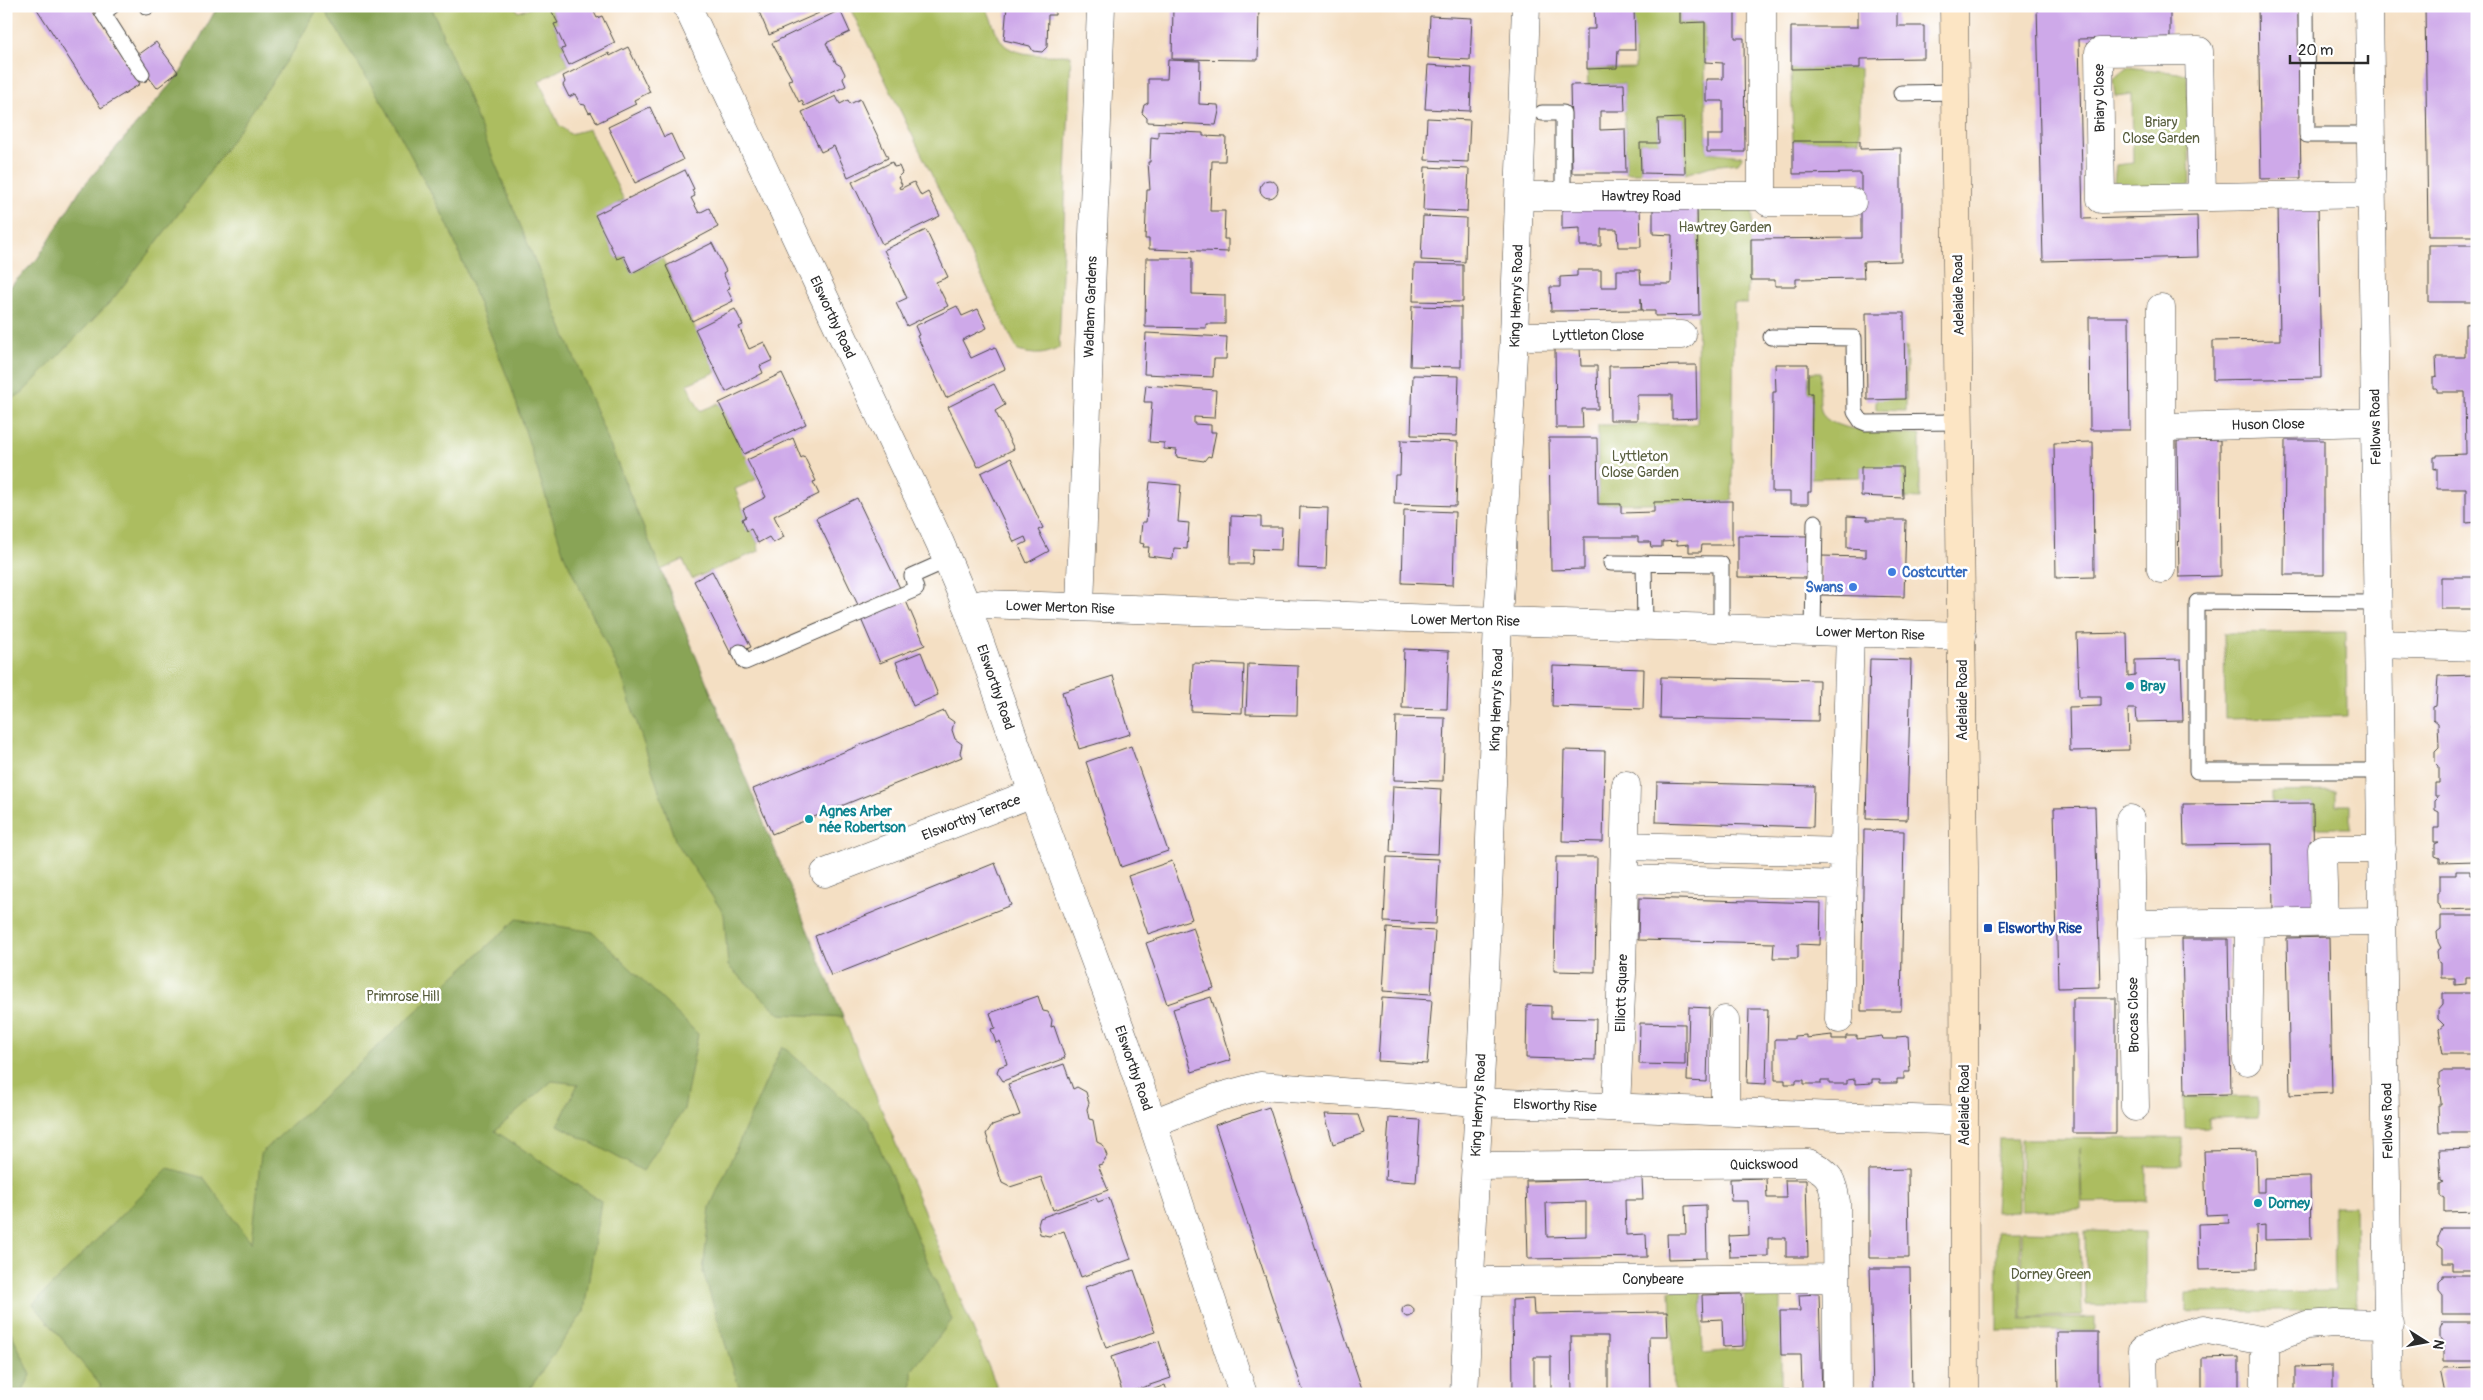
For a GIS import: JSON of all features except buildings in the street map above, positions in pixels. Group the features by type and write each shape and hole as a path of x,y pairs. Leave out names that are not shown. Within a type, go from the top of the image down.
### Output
{"main road":[{"name":"Adelaide Road","path":"1954,6 1962,636 1964,1394"}],"street":[{"name":"Elsworthy Road","path":"687,6 948,560 968,609 1033,793 1126,1044 1243,1394"},
{"name":"Wadham Gardens","path":"1080,607 1101,6"},
{"name":"King Henry's Road","path":"1464,1394 1471,1281 1490,855 1498,620 1514,336 1526,6"},
{"path":"1762,6 1762,196"},
{"name":"Fellows Road","path":"2369,6 2390,1324 2389,1394"},
{"name":"Briary Close","path":"2202,197 2199,51 2098,52 2101,199 2372,194"},
{"name":"Hawtrey Road","path":"1520,196 1762,196 1768,202 1852,202"},
{"path":"2161,308 2161,569"},
{"name":"Lyttleton Close","path":"1514,336 1682,335"},
{"name":"Huson Close","path":"2162,427 2375,422"},
{"name":"Lower Merton Rise","path":"968,609 982,604 1962,636"},
{"path":"1840,1019 1850,632"},
{"path":"2379,644 2477,648"},
{"name":"Elliott Square","path":"1616,1107 1626,785"},
{"name":"Elsworthy Terrace","path":"825,873 1033,793"},
{"name":"Brocas Close","path":"2130,819 2135,1107"},
{"path":"1625,846 1844,852"},
{"path":"2324,922 2322,849 2382,848"},
{"path":"1624,879 1843,885"},
{"path":"2131,924 2383,921"},
{"path":"2247,1061 2249,924"},
{"path":"1725,1111 1726,1020"},
{"name":"Elsworthy Rise","path":"1153,1123 1219,1098 1260,1086 1478,1102 1964,1122"},
{"name":"Quickswood","path":"1475,1166 1808,1163 1821,1168 1832,1181 1836,1202 1837,1394"},
{"name":"Conybeare","path":"1471,1281 1835,1278"},
{"path":"2144,1394 2143,1350 2167,1339 2203,1329 2265,1341 2307,1325 2335,1323 2390,1324"},
{"path":"2265,1341 2265,1394"}],"lane":[{"path":"112,6 103,13 142,74"},
{"path":"2306,6 2307,136 2371,135"},
{"path":"1901,93 1956,92"},
{"path":"1542,113 1563,112 1563,196"},
{"path":"1771,336 1854,338 1855,412 1861,421 1873,424 1960,422"},
{"path":"1813,631 1815,522"},
{"path":"740,652 745,662 916,589 912,576 948,560"},
{"path":"1612,563 1721,564 1721,628"},
{"path":"1644,563 1645,625"},
{"path":"2379,603 2197,602 2196,726 2197,771 2381,771"}],"green space":[{"name":"Primrose Hill","path":"218,6 515,6 518,12 535,6 549,6 558,23 554,25 565,48 561,50 569,65 539,81 559,125 570,134 589,129 624,200 596,215 617,259 624,256 632,273 662,258 716,372 687,384 700,411 719,403 757,479 735,489 746,517 743,519 747,531 751,529 758,543 759,551 692,579 683,560 661,570 778,861 1000,1394 6,1394 6,291 38,258 80,190 181,72"},
{"path":"218,6 319,6 293,52 202,183 113,299 23,392 6,403 6,291 38,258 80,190 181,72"},
{"path":"322,6 431,6 843,1017 780,1014 728,966 724,914 675,840 622,677 564,555 512,389 448,225 385,107"},
{"path":"849,6 986,6 997,34 1007,47 1024,53 1071,55 1059,348 1039,354 1018,351"},
{"path":"1634,6 1680,6 1680,23 1704,22 1707,152 1743,156 1738,163 1711,166 1685,174 1684,119 1658,119 1659,143 1640,143 1641,173 1626,173 1624,84 1588,85 1587,69 1635,68"},
{"name":"Briary Close Garden","path":"2128,67 2187,74 2190,186 2132,191 2114,181 2116,165 2133,163 2132,94 2115,96 2113,79"},
{"path":"1860,68 1860,141 1793,141 1791,69"},
{"name":"Lyttleton Close Garden","path":"1698,206 1751,207 1753,216 1747,303 1734,303 1732,501 1598,504 1598,425 1697,424"},
{"path":"1894,346 1907,347 1906,411 1876,410 1876,396"},
{"path":"1812,372 1821,372 1820,405 1823,415 1829,421 1853,429 1920,435 1920,499 1903,498 1861,467 1861,477 1811,478 1812,393 1808,393 1809,377"},
{"path":"2346,632 2347,716 2225,718 2224,633"},
{"path":"2336,791 2336,805 2350,805 2350,828 2314,828 2313,803 2272,804 2272,792"},
{"path":"517,919 593,932 698,1034 684,1109 643,1171 558,1125 578,1084 552,1081 495,1131 601,1201 584,1311 526,1394 92,1394 101,1386 33,1304 168,1168 204,1178 252,1243 261,1153"},
{"path":"782,1046 868,1120 952,1320 912,1370 912,1394 741,1394 703,1272 710,1207"},
{"path":"2184,1097 2258,1097 2258,1117 2209,1118 2209,1127 2185,1128"},
{"path":"2182,1138 2182,1166 2146,1166 2146,1201 2082,1202 2080,1147 2081,1210 2021,1211 2021,1139"},
{"path":"1999,1139 2018,1139 2018,1211 1995,1212"},
{"path":"2334,1206 2355,1206 2357,1310 2186,1312 2186,1293 2335,1291"},
{"path":"1997,1231 2019,1231 2021,1319 2095,1317 2095,1331 1997,1331"},
{"name":"Dorney Green","path":"2021,1231 2080,1232 2082,1315 2022,1318"},
{"path":"2085,1231 2145,1232 2146,1305 2086,1305"},
{"path":"1670,1290 1701,1292 1703,1353 1744,1349 1745,1293 1781,1296 1781,1394 1674,1394"},
{"path":"10,1330 31,1375 21,1394 6,1394 6,1331"}],"place":[{"name":"Costcutter","path":"1892,572"},
{"name":"Swans","path":"1853,587"},
{"name":"Bray","path":"2130,686"},
{"name":"Agnes Arber née Robertson","path":"809,819"},
{"name":"Elsworthy Rise","path":"1988,928"},
{"name":"Dorney","path":"2258,1203"}],"park label":[{"name":"Hawtrey Garden","path":"1725,227"}]}
